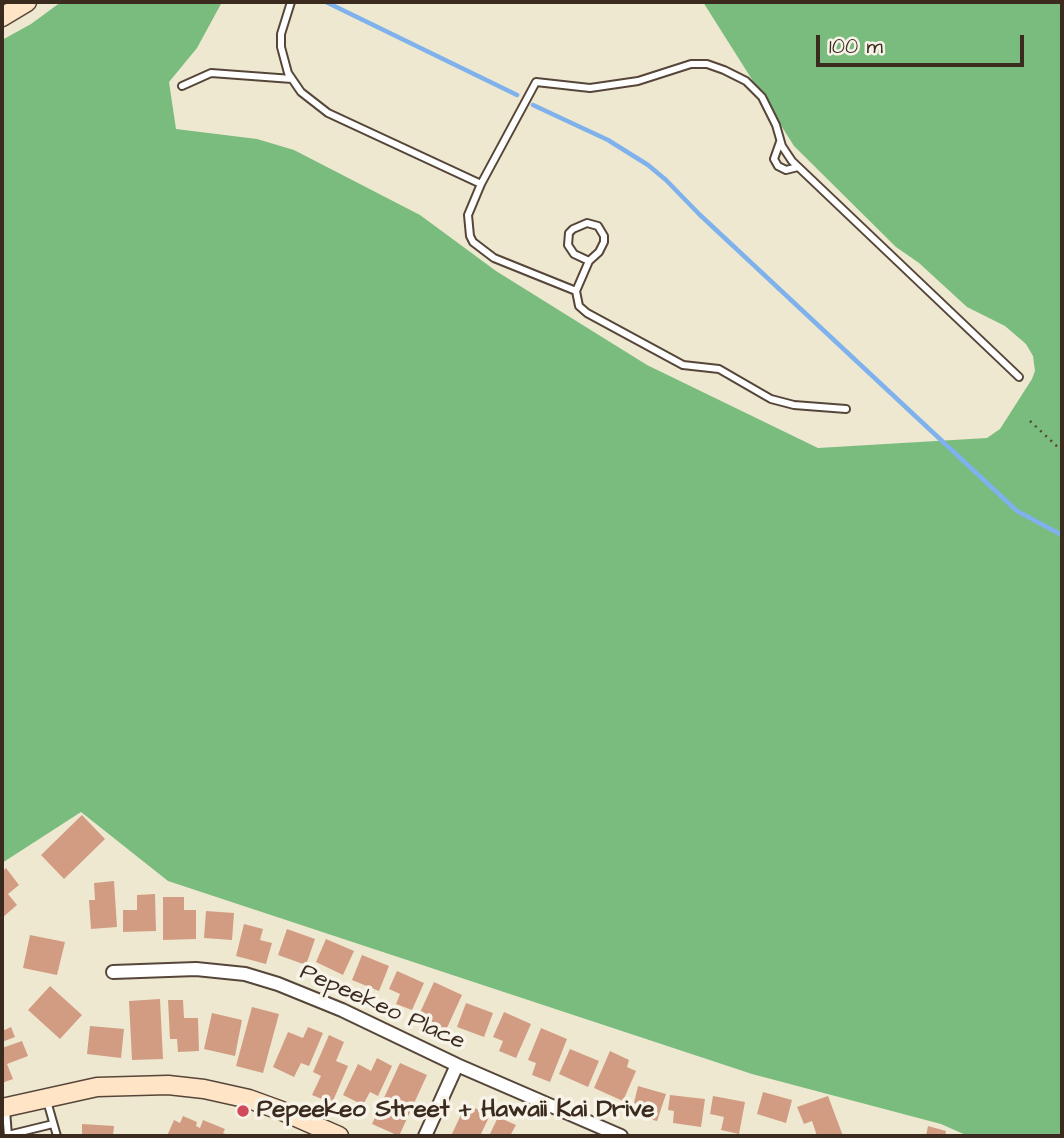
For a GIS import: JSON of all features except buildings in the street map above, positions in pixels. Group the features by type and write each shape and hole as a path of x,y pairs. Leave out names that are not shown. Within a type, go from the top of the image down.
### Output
{"street":[{"path":"2,17 27,2"},
{"name":"Pepeekeo Place","path":"113,972 196,969 245,974 278,984 342,1010 457,1065 621,1136"},
{"path":"425,1136 457,1065"},
{"path":"4,1108 97,1087 168,1085 204,1089 249,1099 338,1136"}],"lane":[{"path":"290,2 281,34 284,60 301,92 318,107 481,184"},
{"path":"576,291 494,258 473,242 470,236 468,215 481,184 536,82 578,88 604,87 638,81 684,65 706,64 734,74 756,90 768,104 786,154 1019,377"},
{"path":"182,86 211,73 292,79"},
{"path":"780,142 774,159 778,166 786,170 798,167"},
{"path":"589,261 574,254 568,245 569,233 578,226 593,223 604,236 603,247 589,261 576,291 582,310 686,366 719,369 763,395 782,402 846,410"},
{"path":"46,1098 57,1136"},
{"path":"4,1108 8,1135 53,1124"}],"path":[{"path":"1030,421 1062,451"}],"green space":[{"path":"61,2 222,2 197,48 169,82 176,129 257,139 294,150 420,215 496,271 647,365 818,448 987,438 1000,429 1032,379 1035,371 1033,356 1026,344 1005,326 967,307 919,263 896,247 794,146 703,2 1062,2 1062,1136 968,1136 941,1124 752,1074 168,881 81,812 2,863 2,40 31,24"}],"waterway":[{"path":"326,2 517,95"},
{"path":"533,105 608,140 648,165 1017,511 1062,535"}],"place":[{"name":"Pepeekeo Street + Hawaii Kai Drive","path":"243,1111"}]}
